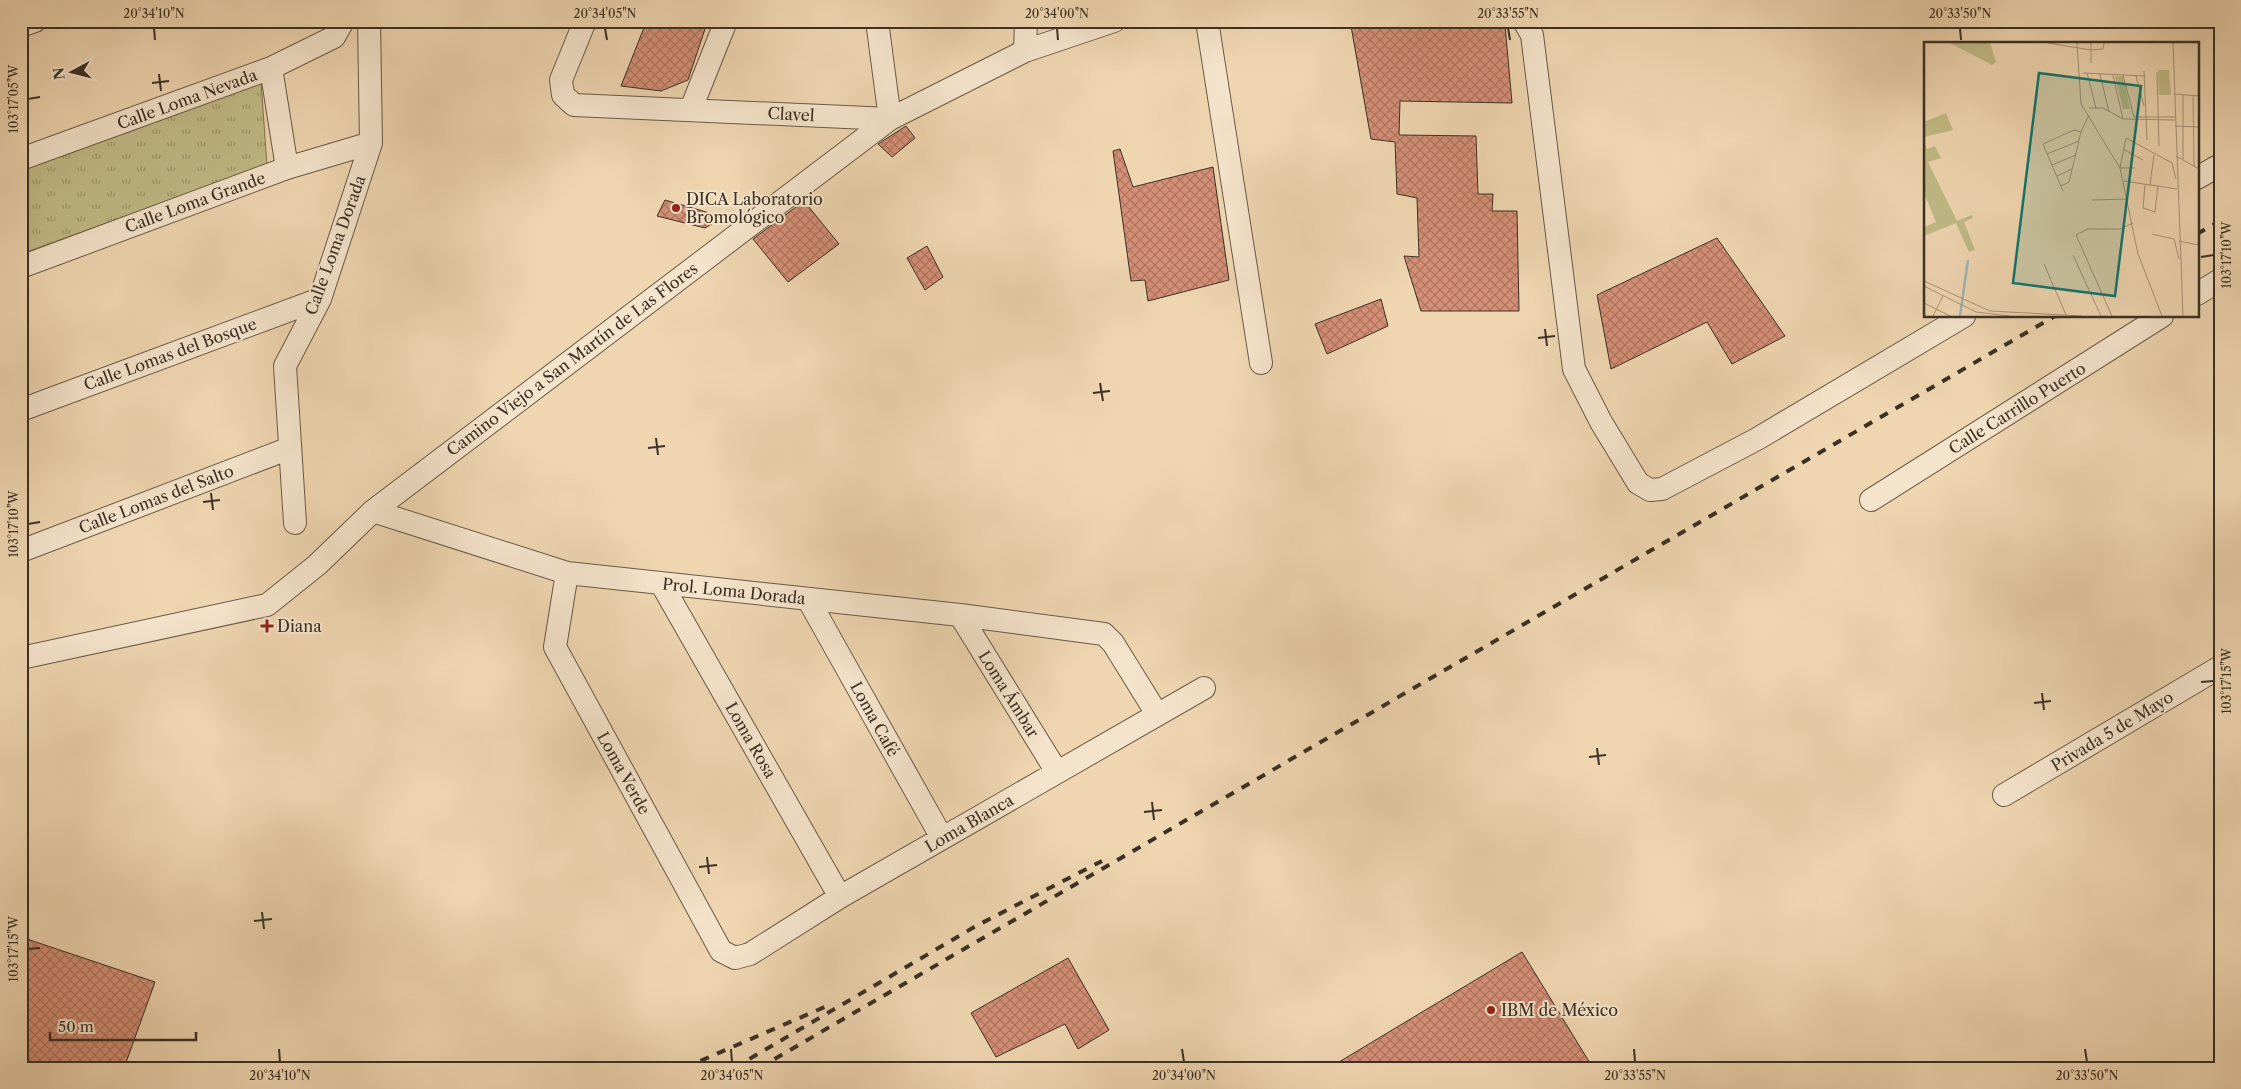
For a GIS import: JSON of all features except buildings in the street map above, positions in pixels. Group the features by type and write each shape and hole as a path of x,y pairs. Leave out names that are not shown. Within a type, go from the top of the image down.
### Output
{"street":[{"path":"21,26 34,21"},
{"name":"Calle Loma Dorada","path":"294,523 285,366 320,299 371,143 369,21"},
{"name":"Clavel","path":"586,21 561,80 562,95 574,105 890,119"},
{"path":"691,109 726,21"},
{"path":"877,21 890,119"},
{"path":"1025,51 1026,21"},
{"name":"Camino Viejo a San Martín de Las Flores","path":"21,658 267,605 317,566 373,510 890,119 1025,51 1114,21"},
{"path":"1207,21 1261,364"},
{"path":"1524,21 1532,35 1574,369 1601,422 1638,483 1650,490 1662,489 1757,438 1961,318"},
{"name":"Calle Loma Nevada","path":"21,159 271,68 334,37 343,22"},
{"path":"271,68 287,168"},
{"name":"Calle Loma Grande","path":"21,267 287,168 371,143"},
{"path":"2198,177 2220,165"},
{"path":"2198,293 2220,280"},
{"name":"Calle Lomas del Bosque","path":"21,410 320,299"},
{"name":"Calle Carrillo Puerto","path":"1871,500 2159,318"},
{"name":"Calle Lomas del Salto","path":"21,551 290,448"},
{"name":"Prol. Loma Dorada","path":"373,510 567,573 960,615 1104,634 1113,644 1157,714"},
{"name":"Loma Verde","path":"567,573 555,647 721,951 735,958"},
{"name":"Loma Rosa","path":"661,583 840,897"},
{"name":"Loma Café","path":"808,599 942,838"},
{"name":"Loma Ámbar","path":"960,615 1057,772"},
{"name":"Privada 5 de Mayo","path":"2004,795 2220,667"},
{"name":"Loma Blanca","path":"735,958 750,954 840,897 1204,688"}],"green space":[{"path":"261,82 267,165 21,254 21,170"}],"railway":[{"path":"2198,233 2220,221"},
{"path":"759,1068 2052,318"},
{"path":"734,1068 976,926 1102,861"},
{"path":"684,1068 827,1006"}],"place":[{"name":"DICA Laboratorio Bromológico","path":"676,208"},
{"name":"Diana","path":"267,626"},
{"name":"IBM de México","path":"1491,1010"}]}
